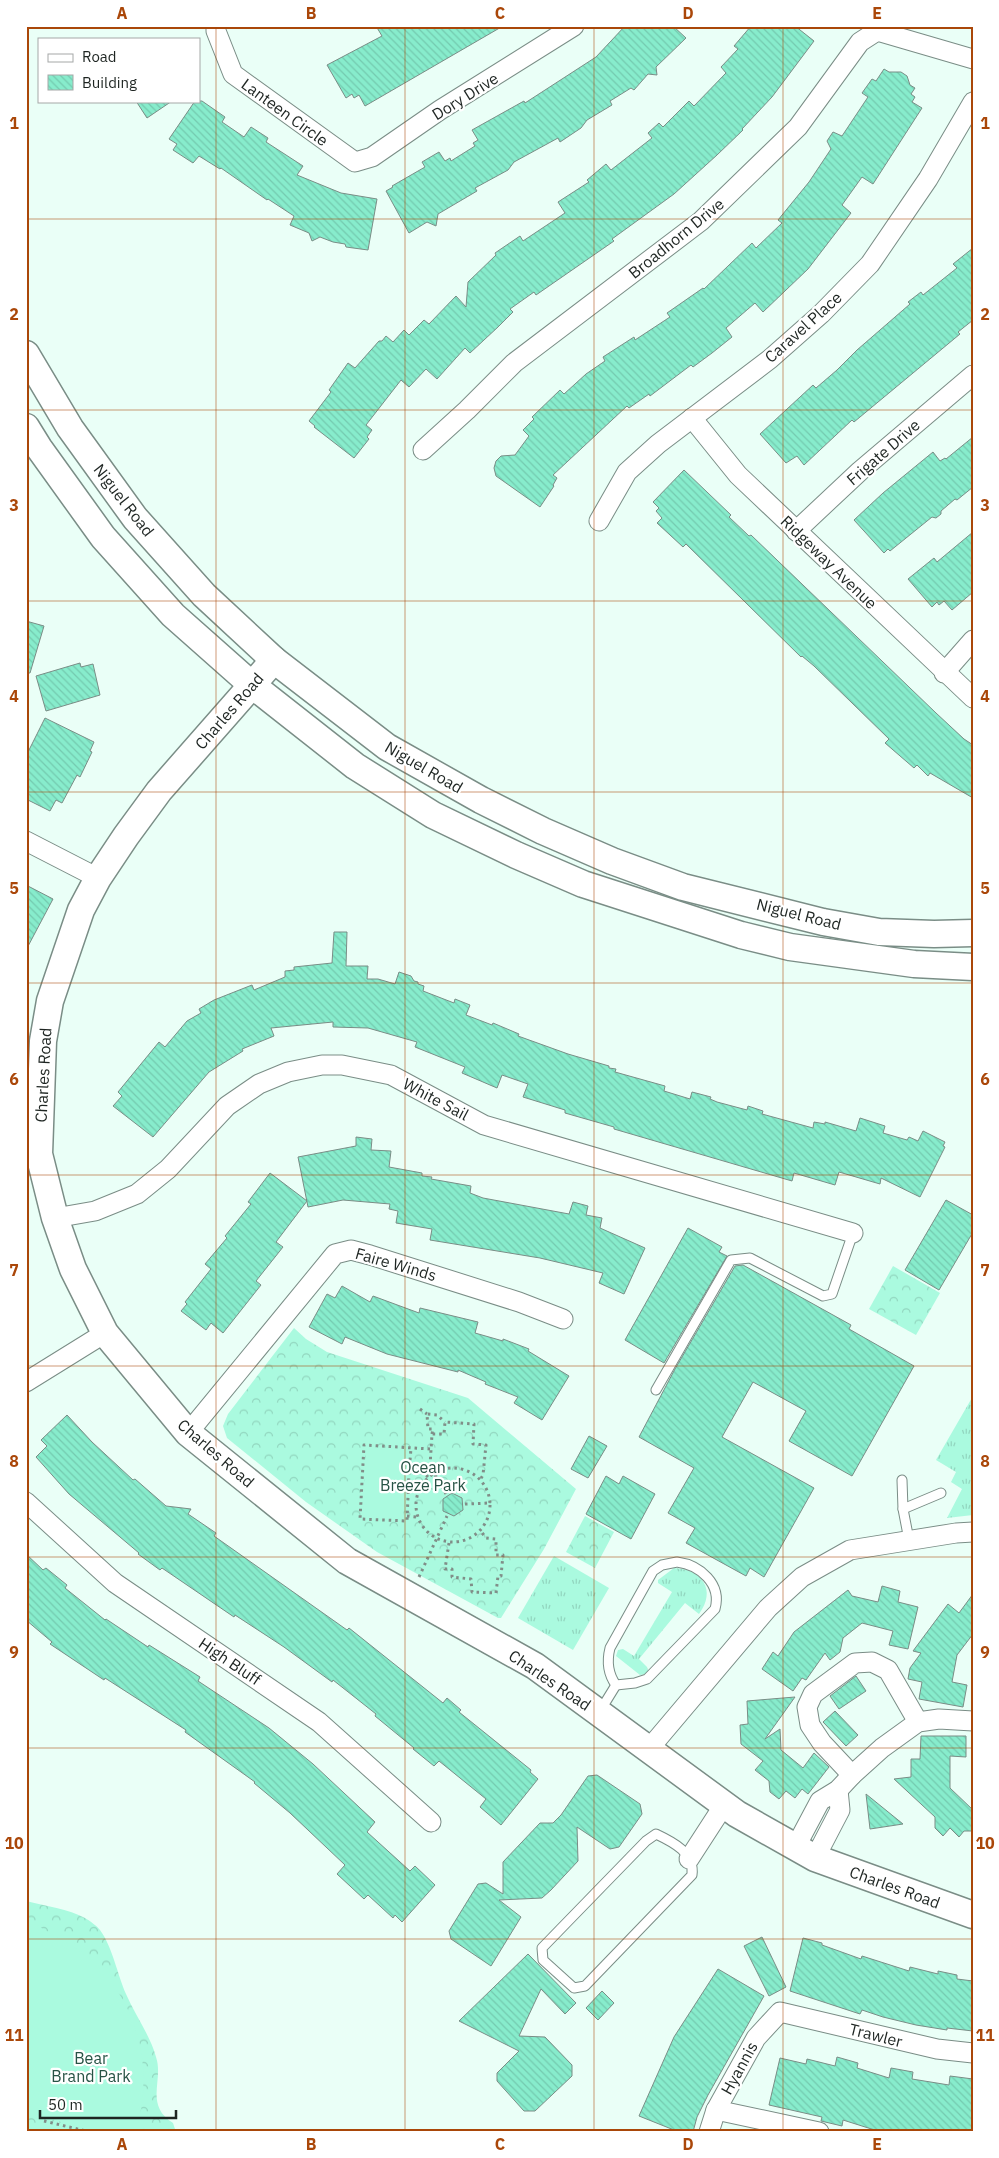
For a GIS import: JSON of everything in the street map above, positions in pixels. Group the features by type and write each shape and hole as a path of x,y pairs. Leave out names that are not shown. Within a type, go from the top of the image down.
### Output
{"main road":[{"name":"Niguel Road","path":"26,354 70,428 135,518 204,595 274,660 386,747 481,800 612,861 683,887 823,922 880,932 973,933"},
{"name":"Niguel Road","path":"26,427 103,537 173,615 252,685 355,766 433,815 516,855 583,884 742,935 790,947 914,964 973,967"},
{"name":"Charles Road","path":"274,660 159,792 98,878 81,910 50,1001 34,1100 39,1154 55,1218 73,1269 105,1333 188,1433 347,1561 535,1666 598,1713 656,1741 720,1802 805,1853 973,1915"}],"street":[{"name":"Lanteen Circle","path":"216,26 216,31 233,74 355,162"},
{"name":"Dory Drive","path":"355,162 372,158 440,110 574,26"},
{"name":"Broadhorn Drive","path":"423,450 514,364 701,221 798,126 860,42 877,31 973,59"},
{"name":"Caravel Place","path":"599,521 627,472 658,444 770,359 821,314 870,264 928,179 973,102"},
{"name":"Frigate Drive","path":"796,531 860,471 973,375"},
{"name":"Ridgeway Avenue","path":"692,418 738,475 973,698"},
{"path":"944,672 973,640"},
{"path":"26,842 98,878"},
{"name":"White Sail","path":"55,1218 95,1211 138,1194 168,1169 227,1106 259,1084 288,1072 322,1065 342,1065 391,1075 484,1125 853,1233"},
{"name":"Faire Winds","path":"188,1433 335,1254 351,1250 370,1255 519,1302 563,1319"},
{"path":"26,1382 105,1333"},
{"name":"High Bluff","path":"26,1502 116,1582 319,1722 431,1822"},
{"path":"656,1741 768,1608 802,1577 850,1550 973,1532"},
{"path":"852,1775 822,1743 810,1725 807,1707 813,1694 855,1663 872,1662 888,1670 918,1722"},
{"path":"805,1853 840,1810 838,1790 882,1748 918,1722 939,1719 973,1721"},
{"path":"686,1854 720,1802"},
{"name":"Trawler","path":"780,2012 937,2049 973,2052"},
{"name":"Hyannis","path":"709,2132 716,2110 756,2038 780,2012"},
{"path":"716,2110 819,2132"}],"lane":[{"path":"656,1390 731,1260 750,1258 823,1296 832,1294 853,1233"},
{"path":"902,1480 903,1509 909,1540"},
{"path":"903,1509 940,1493"},
{"path":"677,1562 690,1564 704,1573 714,1588 717,1600 714,1609 647,1679 635,1683 616,1684 609,1667 608,1657 610,1648 653,1571 662,1565 677,1562"},
{"path":"598,1713 616,1684"},
{"path":"656,1834 686,1854 694,1867 692,1875 584,1986 574,1988 543,1960 542,1948 646,1841 656,1834"}],"path":[{"path":"420,1409 427,1414 437,1415 445,1422 474,1424 474,1444 486,1445 483,1475 480,1480"},
{"path":"427,1414 428,1429 434,1430 432,1434 430,1466 446,1494"},
{"path":"432,1434 444,1434 445,1422"},
{"path":"411,1448 407,1521 360,1519 364,1445 431,1449"},
{"path":"446,1468 458,1468 470,1472 480,1480 487,1491 490,1503 489,1516 473,1537 461,1542 449,1543 436,1539 426,1532 417,1516 416,1500 419,1489 433,1473 446,1468"},
{"path":"409,1473 424,1473 428,1478"},
{"path":"465,1504 490,1503"},
{"path":"407,1516 417,1516"},
{"path":"418,1578 447,1516"},
{"path":"449,1543 445,1569 452,1569 452,1577 471,1579 472,1592 496,1593 498,1576 501,1576 503,1555 496,1556 496,1539 486,1538 480,1530"},
{"path":"44,2121 90,2132"}],"green space":[{"path":"893,1266 940,1293 916,1335 869,1309"},
{"name":"Ocean Breeze Park","path":"294,1328 306,1339 327,1352 468,1398 576,1489 544,1549 501,1618 377,1552 306,1502 227,1438 223,1426 228,1414"},
{"path":"973,1396 973,1515 947,1518 962,1489 951,1482 956,1472 936,1460"},
{"path":"366,1448 407,1451 403,1519 363,1515"},
{"path":"585,1516 614,1532 595,1568 566,1552"},
{"path":"554,1556 609,1588 573,1650 518,1618"},
{"path":"674,1568 684,1569 699,1577 704,1582 707,1597 699,1614 685,1603 639,1659 647,1667 648,1671 640,1675 616,1656 618,1650 623,1649 634,1656 672,1592 658,1583 658,1580"},
{"name":"Bear Brand Park","path":"26,1901 79,1915 100,1930 111,1953 126,1994 153,2049 158,2066 157,2100 159,2108 164,2116 173,2123 176,2132 26,2132"},
{"name":"Bear Brand Park","path":"27,1918 68,1943 91,1960 108,1978 132,2018 139,2039 143,2062 141,2108 136,2132 97,2132 26,2112"}],"building":[{"path":"376,26 503,26 365,106 359,95 354,98 352,94 346,98 327,65 382,36"},
{"path":"625,26 673,26 686,38 656,67 657,75 648,74 634,90 631,88 610,101 612,105 587,120 581,128 560,142 558,138 514,162 508,170 475,188 477,191 438,214 436,226 427,222 409,233 386,191 425,167 422,162 439,152 445,161 450,158 451,161 475,146 473,143 478,140 472,130 524,101 525,103 596,57"},
{"path":"751,26 795,26 814,41 772,97 743,130 717,155 674,194 612,239 614,241 536,295 534,292 510,309 513,312 498,327 470,353 465,348 437,379 426,369 409,387 401,380 366,425 372,430 367,437 369,439 354,458 314,427 309,421 331,392 329,390 348,363 355,368 379,341 382,341 386,336 393,342 404,330 409,335 424,320 429,324 456,296 466,307 468,282 496,255 495,253 520,236 523,241 565,213 558,202 589,182 587,180 606,164 611,170 652,138 648,133 659,123 663,127 689,101 694,106 726,73 721,67 738,49 734,46"},
{"path":"884,69 889,72 901,72 907,76 910,85 915,88 911,94 915,97 912,102 922,108 873,184 862,177 842,205 851,213 808,269 763,312 755,303 726,328 732,337 712,353 693,367 691,365 650,396 649,394 629,408 627,406 553,475 557,478 554,486 540,507 496,476 494,468 496,461 501,456 515,455 529,436 523,430 534,419 532,417 560,390 564,394 586,374 605,361 603,357 634,337 635,340 670,317 667,313 704,289 752,243 756,248 782,223 778,220 809,182 831,149 827,141 833,132 842,136 868,97 862,93 872,79 876,81"},
{"path":"200,101 225,117 222,122 244,137 251,127 268,138 266,142 303,166 297,175 341,193 377,199 368,250 346,247 345,244 320,237 312,241 309,233 290,225 294,216 221,168 199,156 193,163 173,150 177,144 169,139 194,102"},
{"path":"137,102 171,102 147,118"},
{"path":"973,248 973,320 958,332 960,334 854,422 852,420 804,465 797,456 786,463 760,434 813,385 816,388 837,370 910,304 908,302 921,292 923,295 957,268 953,264"},
{"path":"973,437 973,487 957,500 955,499 936,518 932,517 890,551 888,549 884,553 854,520 883,493 933,452 940,461 946,459"},
{"path":"684,470 731,515 729,517 749,536 751,535 936,713 973,745 973,798 930,773 928,776 917,765 914,768 885,743 889,739 814,666 801,657 686,544 683,547 657,523 662,518 656,511 659,508 653,502"},
{"path":"973,532 973,592 952,610 944,601 939,605 937,602 932,607 908,579 934,558 937,562"},
{"path":"26,621 44,626 30,673 26,673"},
{"path":"80,663 81,667 93,664 100,695 46,711 36,676"},
{"path":"45,718 94,742 90,751 92,752 80,777 77,775 62,803 56,800 50,811 26,799 26,756"},
{"path":"26,885 53,899 26,950"},
{"path":"334,932 347,932 346,966 368,966 367,979 378,979 395,984 399,972 411,976 414,981 424,986 423,991 454,1003 455,999 470,1005 466,1015 492,1025 493,1023 519,1034 518,1036 568,1054 609,1066 609,1068 616,1069 615,1072 665,1086 664,1091 690,1099 692,1092 711,1097 710,1099 717,1102 747,1110 748,1106 763,1111 762,1114 813,1128 814,1122 825,1124 825,1122 856,1131 860,1118 885,1126 883,1133 907,1140 909,1137 918,1141 923,1131 945,1142 943,1146 945,1147 920,1197 881,1178 880,1184 839,1172 835,1185 794,1173 792,1181 565,1113 565,1110 523,1097 528,1084 502,1075 497,1088 462,1073 465,1067 415,1047 417,1042 368,1028 333,1027 333,1022 271,1028 274,1036 242,1049 243,1051 209,1072 153,1137 113,1106 122,1096 118,1092 159,1042 165,1047 187,1021 201,1013 199,1009 214,1000 252,985 254,990 285,977 285,971 294,970 294,967 332,963"},
{"path":"356,1137 372,1139 371,1150 391,1151 389,1167 422,1173 422,1176 432,1177 431,1179 471,1186 470,1193 483,1198 569,1214 573,1202 588,1206 586,1215 602,1218 600,1228 645,1248 624,1294 599,1283 603,1273 540,1258 430,1240 432,1229 396,1223 398,1211 389,1209 390,1204 343,1200 308,1207 298,1157 356,1146"},
{"path":"270,1173 307,1201 276,1242 283,1247 256,1281 261,1285 223,1333 211,1323 206,1330 181,1311 187,1304 185,1302 211,1269 205,1264 227,1238 225,1236 251,1204 248,1202"},
{"path":"946,1200 973,1215 973,1232 939,1290 905,1270"},
{"path":"688,1228 722,1247 719,1252 727,1256 664,1363 625,1340"},
{"path":"743,1265 851,1325 849,1329 914,1366 852,1476 789,1441 806,1411 753,1382 722,1437 814,1488 764,1577 750,1568 746,1576 686,1543 695,1528 668,1513 694,1468 639,1437 675,1369 735,1266"},
{"path":"342,1286 370,1302 373,1296 419,1313 420,1308 478,1322 475,1333 503,1341 503,1339 529,1349 528,1351 569,1376 542,1420 514,1403 518,1397 485,1384 486,1382 458,1370 458,1372 387,1354 345,1337 342,1344 309,1327 327,1294 335,1298"},
{"path":"67,1415 92,1442 133,1480 135,1479 166,1506 191,1509 188,1514 216,1533 214,1536 347,1630 349,1628 443,1703 447,1698 461,1710 459,1712 531,1770 530,1772 538,1779 501,1825 480,1807 486,1799 439,1761 434,1766 375,1716 376,1714 333,1680 332,1682 284,1647 235,1615 234,1617 162,1568 160,1570 138,1554 69,1494 36,1457 47,1446 41,1440"},
{"path":"589,1436 607,1446 588,1478 571,1469"},
{"path":"606,1476 619,1484 623,1476 655,1494 631,1539 586,1514"},
{"path":"452,1493 462,1498 463,1510 454,1516 443,1511 443,1499"},
{"path":"26,1554 43,1570 46,1568 67,1585 65,1588 105,1620 200,1677 198,1681 269,1728 313,1764 375,1822 367,1832 410,1871 415,1866 435,1885 402,1922 395,1915 393,1918 368,1895 364,1899 337,1874 345,1865 255,1782 185,1732 186,1730 105,1678 104,1680 50,1644 52,1642 26,1620"},
{"path":"882,1586 900,1591 898,1602 918,1607 908,1649 889,1645 893,1631 862,1623 843,1638 840,1652 830,1660 825,1653 806,1680 802,1678 793,1691 762,1669 773,1652 778,1656 794,1632 848,1590 852,1596 878,1602"},
{"path":"973,1594 973,1634 957,1655 952,1682 967,1685 963,1707 919,1699 922,1682 908,1679 910,1668 921,1653 913,1651 948,1604 959,1613"},
{"path":"856,1676 866,1691 839,1709 830,1696"},
{"path":"795,1697 765,1739 780,1729 781,1750 803,1768 814,1753 829,1767 808,1794 802,1789 795,1798 786,1791 779,1799 770,1792 769,1781 755,1770 763,1761 741,1744 740,1725 748,1724 747,1701"},
{"path":"835,1711 858,1735 846,1746 823,1722"},
{"path":"921,1736 966,1736 966,1757 950,1756 950,1788 973,1810 973,1831 964,1831 959,1837 950,1828 943,1836 935,1828 935,1817 894,1779 911,1777 911,1759 920,1759"},
{"path":"597,1775 640,1804 642,1814 619,1847 610,1849 577,1827 578,1861 551,1890 542,1898 499,1900 521,1917 491,1966 451,1939 449,1931 478,1884 486,1883 503,1894 503,1862 540,1823 553,1823 561,1815 588,1776"},
{"path":"866,1794 903,1824 870,1829"},
{"path":"762,1937 786,1987 769,1996 744,1946"},
{"path":"803,1938 822,1943 822,1945 861,1959 862,1956 909,1971 910,1967 938,1974 938,1971 957,1975 957,1979 973,1981 973,2031 947,2028 947,2030 916,2025 862,2010 860,2014 790,1991"},
{"path":"528,1954 576,2003 565,2014 541,1989 519,2036 545,2037 572,2065 572,2076 535,2111 524,2111 497,2081 497,2073 519,2051 459,2021"},
{"path":"718,1969 764,1996 708,2095 697,2117 693,2132 679,2132 639,2116 674,2037"},
{"path":"602,1991 614,2003 598,2020 586,2008"},
{"path":"837,2057 858,2063 857,2068 889,2078 891,2068 913,2072 912,2079 949,2085 950,2076 973,2079 973,2132 881,2132 843,2120 842,2126 821,2121 822,2117 769,2105 780,2058 806,2064 807,2059 835,2066"}]}
